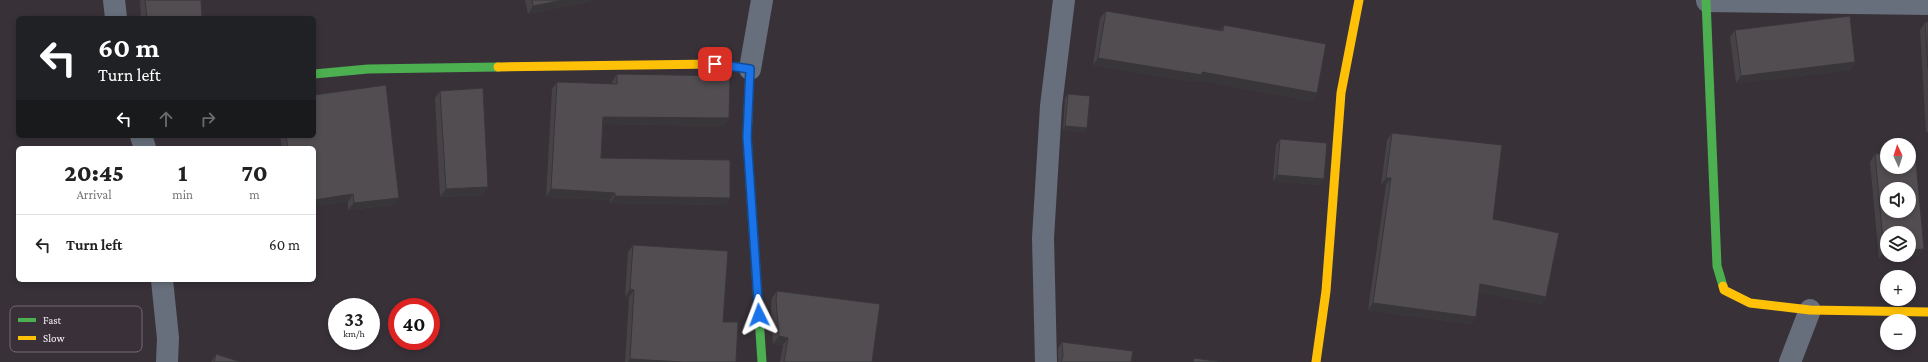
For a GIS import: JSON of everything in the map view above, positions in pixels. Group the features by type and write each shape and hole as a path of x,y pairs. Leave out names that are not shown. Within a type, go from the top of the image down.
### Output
{"street":[{"path":"114,0 116,16"},
{"path":"762,0 750,69 747,137 762,362"},
{"path":"1046,362 1043,238 1051,106 1064,0"},
{"path":"1316,362 1326,291 1341,93 1359,0"},
{"path":"1928,4 1707,0 1717,266 1724,290 1750,303 1810,310 1928,312"},
{"path":"316,74 368,69 715,64 750,69"},
{"path":"162,282 168,338 167,362"},
{"path":"1790,362 1810,310"}],"building":[{"path":"145,0 201,0 202,16 147,16"},
{"path":"532,0 564,0 533,6"},
{"path":"1106,11 1223,31 1224,25 1326,44 1317,93 1202,72 1202,75 1098,58"},
{"path":"1850,16 1855,62 1741,76 1735,30"},
{"path":"1925,22 1928,22 1928,69"},
{"path":"617,74 730,76 729,118 603,117 601,158 730,160 730,198 615,196 615,193 551,189 557,82 617,84"},
{"path":"386,85 399,198 354,203 353,194 316,200 316,146 288,146 286,138 316,138 316,95"},
{"path":"483,88 488,187 446,189 440,91"},
{"path":"1068,94 1090,96 1087,128 1065,126"},
{"path":"1392,133 1502,145 1493,219 1559,233 1546,297 1480,284 1476,317 1373,303 1391,178 1386,178"},
{"path":"1280,139 1327,143 1324,179 1277,175"},
{"path":"1875,154 1880,154 1880,174 1916,174 1916,162 1924,249 1916,250 1916,226 1882,226 1881,218 1916,218 1916,182 1880,182 1880,208"},
{"path":"633,245 728,251 723,322 738,322 736,362 682,362 630,359 634,290 630,289"},
{"path":"777,291 880,304 872,362 784,362 788,338 779,336 776,300"},
{"path":"1062,342 1133,351 1131,362 1061,362 1063,356"},
{"path":"216,354 241,362 214,362"},
{"path":"1194,358 1223,362 1193,362"}],"traffic: fast":[{"path":"1706,0 1717,266 1723,286"},
{"path":"730,66 750,69 747,137 762,362"},
{"path":"316,74 368,69 498,67"}],"traffic: slow":[{"path":"1316,362 1326,291 1341,93 1359,0"},
{"path":"498,67 715,64 730,66"},
{"path":"1723,286 1724,290 1750,303 1810,310 1928,312"}],"route":[{"path":"715,64 750,69 747,137 759,315"}]}
